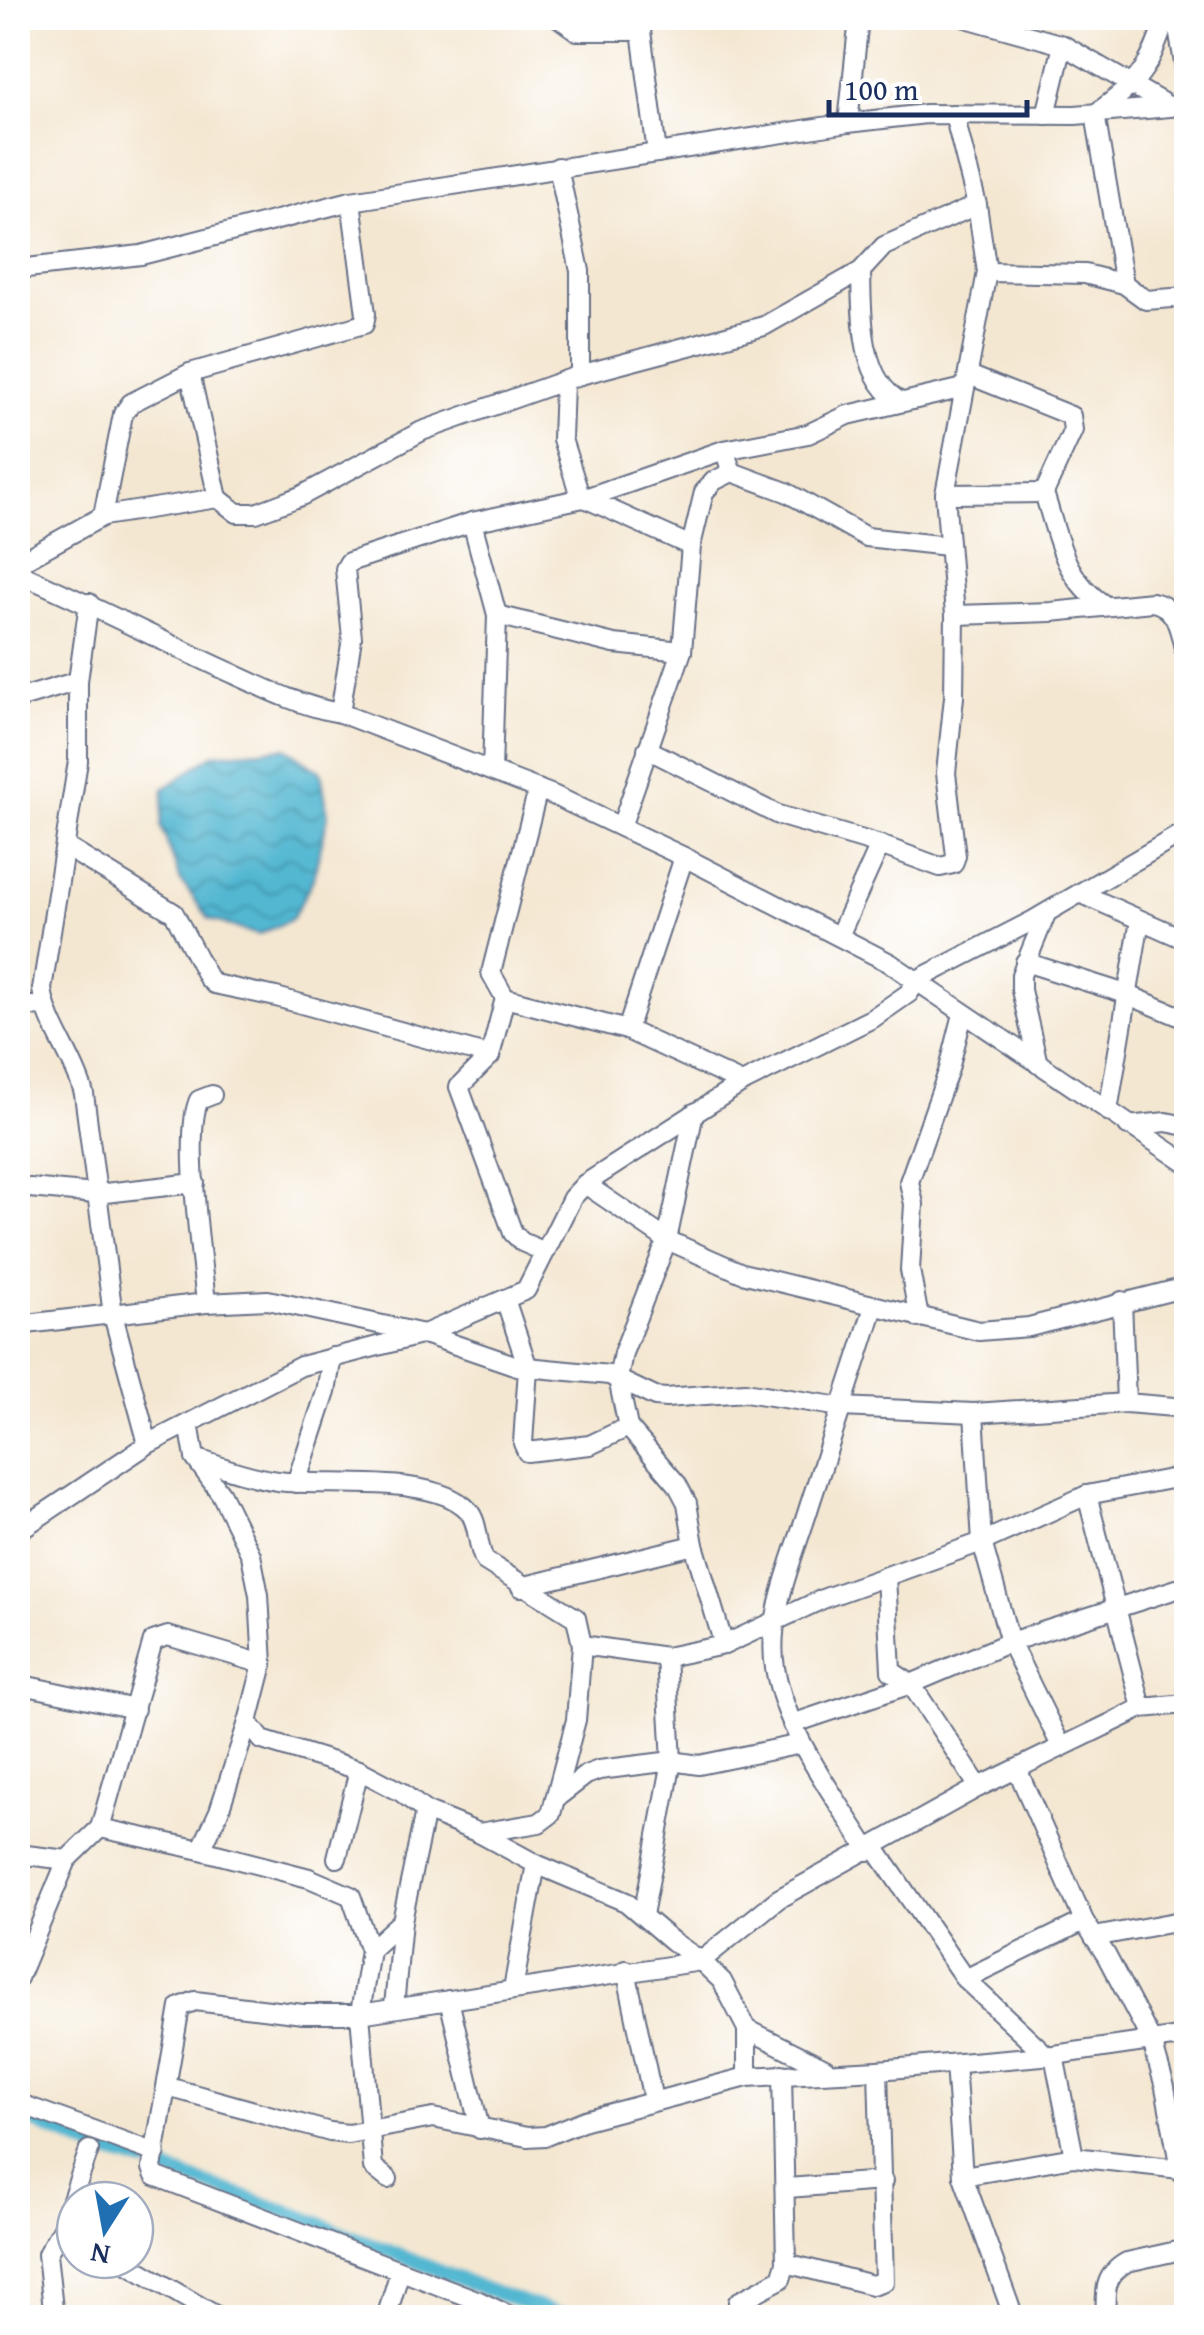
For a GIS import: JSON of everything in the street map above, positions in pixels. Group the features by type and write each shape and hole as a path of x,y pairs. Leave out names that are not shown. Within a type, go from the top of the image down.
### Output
{"street":[{"path":"558,18 577,31 642,24 658,153"},
{"path":"848,123 859,18"},
{"path":"966,18 1063,44 1134,85 1178,104"},
{"path":"1095,114 1134,85 1157,44 1166,18"},
{"path":"1176,18 1186,74"},
{"path":"1046,115 1063,44"},
{"path":"18,270 141,256 352,201 848,123 926,114 1095,114 1178,104"},
{"path":"646,748 767,810 880,844 940,867 953,864 956,856 946,773 954,697 955,614 945,494 987,272 977,205 954,114"},
{"path":"1095,114 1124,284"},
{"path":"558,167 580,272 572,379 562,439 580,496 691,546"},
{"path":"103,516 126,408 190,373 364,324 352,201"},
{"path":"190,373 218,498 236,513 256,513 301,496 422,431 572,379 764,326 862,271 884,246 977,205"},
{"path":"862,271 863,339 886,394 901,402"},
{"path":"987,272 1085,274 1124,284 1146,300 1186,297"},
{"path":"340,713 352,638 346,566 356,558 472,522 588,498 724,450 808,434 848,415 966,381 1071,416 1072,430 1044,493 1072,577 1106,606"},
{"path":"724,450 732,472"},
{"path":"621,827 682,651 691,546 704,492 714,482 732,472 786,492 866,537 947,546"},
{"path":"945,494 1044,493"},
{"path":"18,563 103,516 218,498"},
{"path":"472,522 497,615 492,771"},
{"path":"18,573 260,686 538,789 684,856 890,963 1186,1163"},
{"path":"955,614 1052,612 1152,602 1169,608 1186,657"},
{"path":"88,603 78,680 78,761 43,976 44,1007 80,1076 113,1315 148,1444"},
{"path":"497,615 614,644 682,651"},
{"path":"18,699 78,680"},
{"path":"538,789 491,973 505,998 490,1056 459,1086 513,1232 522,1242 545,1252"},
{"path":"18,1531 148,1444 301,1366 424,1334 526,1290 572,1198 585,1184 742,1082 873,1018 909,994 915,983 1046,914 1186,831"},
{"path":"839,936 880,844"},
{"path":"66,847 174,914 214,984 276,996 490,1056"},
{"path":"628,1030 684,856"},
{"path":"1080,893 1186,940"},
{"path":"1038,1064 1021,990 1025,962 1046,914"},
{"path":"1108,1111 1140,920"},
{"path":"1025,962 1126,994 1186,1019"},
{"path":"505,998 628,1030 742,1082"},
{"path":"18,1005 44,1007"},
{"path":"919,1318 910,1270 914,1204 909,1182 950,1069 964,1014"},
{"path":"206,1303 195,1183 196,1108 199,1100 212,1095"},
{"path":"694,1113 667,1240 623,1353 618,1379 628,1427 677,1484 687,1503 694,1546 724,1645"},
{"path":"1128,1126 1166,1122 1186,1126"},
{"path":"18,1187 96,1194 195,1183"},
{"path":"585,1184 667,1240 763,1281 980,1331 1020,1328 1186,1287"},
{"path":"505,1299 528,1368 523,1443 527,1452 590,1445 628,1427"},
{"path":"1122,1301 1126,1403"},
{"path":"19,1324 206,1303 286,1302 424,1334 528,1368 609,1375 656,1397 745,1392 842,1407 974,1413 1126,1403 1186,1408"},
{"path":"874,1308 777,1619 775,1669 801,1744 964,1979 1049,2054 1074,2156"},
{"path":"296,1483 326,1392 332,1356"},
{"path":"974,1413 982,1542 1010,1642 1061,1746"},
{"path":"188,1422 195,1458 221,1494 251,1556 260,1608 263,1664 219,1811 200,1850"},
{"path":"582,1645 666,1657 724,1645 777,1619 982,1542 1087,1495 1185,1482 1186,1450"},
{"path":"195,1458 239,1472 296,1483 405,1486 446,1497 472,1514 485,1562 576,1618 582,1645 576,1720 546,1820 479,1833"},
{"path":"1087,1495 1142,1708"},
{"path":"522,1587 694,1546"},
{"path":"886,1576 891,1670 911,1684 979,1787"},
{"path":"792,1724 911,1684 1010,1642 1186,1586"},
{"path":"18,1978 67,1860 100,1828 150,1645 157,1637 168,1636 263,1664"},
{"path":"643,1915 672,1760 666,1657"},
{"path":"18,1684 135,1709"},
{"path":"514,2318 477,2309 400,2271 158,2178 152,2168 177,2014 186,2003 316,2015 360,2014 702,1961 778,1898 979,1787 1142,1708 1186,1704"},
{"path":"248,1722 254,1734 272,1744 359,1770 401,1792 425,1811 618,1898 643,1915 722,1981 747,2029 746,2076"},
{"path":"555,1799 592,1772 672,1760 699,1765 801,1744"},
{"path":"963,2176 1074,2156 1183,2174 1152,2042 1089,1929 1016,1769"},
{"path":"337,1858 359,1770"},
{"path":"394,2007 402,1921 425,1811"},
{"path":"100,1828 308,1878 351,1896 370,1950 360,2014 373,2167 388,2178"},
{"path":"18,1854 67,1860"},
{"path":"513,1989 536,1864"},
{"path":"964,1979 1089,1929 1186,1920"},
{"path":"370,1950 402,1921"},
{"path":"626,1970 653,2100"},
{"path":"449,2000 480,2129"},
{"path":"747,2029 831,2070"},
{"path":"168,2088 330,2132 372,2130 432,2118 527,2138 546,2136 586,2120 746,2076 954,2064 1186,2036"},
{"path":"954,2064 963,2176 1014,2318"},
{"path":"786,2263 880,2285 885,2275 878,2070"},
{"path":"738,2302 780,2279 786,2263 782,2074"},
{"path":"18,2102 156,2153"},
{"path":"82,2180 90,2150"},
{"path":"787,2188 883,2181"},
{"path":"54,2318 47,2254 55,2245"},
{"path":"1106,2318 1107,2281 1118,2266 1186,2249"},
{"path":"386,2318 400,2271"},
{"path":"155,2279 220,2318"}],"water":[{"path":"286,748 321,772 328,816 313,879 292,919 258,935 209,919 181,881 161,826 164,789 214,754"}],"waterway":[{"path":"18,2115 100,2150 146,2163"},
{"path":"165,2170 303,2217 490,2291 570,2318"}]}
